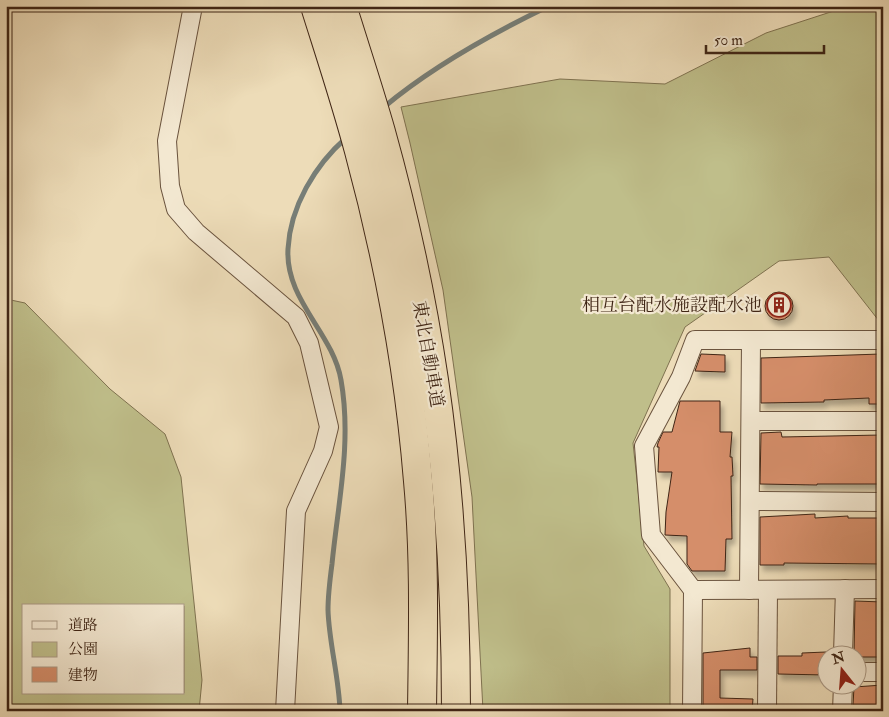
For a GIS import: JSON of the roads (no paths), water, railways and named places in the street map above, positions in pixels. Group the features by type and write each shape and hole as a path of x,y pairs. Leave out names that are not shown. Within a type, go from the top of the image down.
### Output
{"highway":[{"name":"東北自動車道","path":"315,6 359,149 373,205 390,286 406,379 418,480 423,569 422,711"},
{"name":"東北自動車道","path":"342,6 381,133 412,264 435,388 446,474 451,546 456,644 456,711"}],"street":[{"path":"193,6 167,142 170,186 176,208 196,232 296,317 309,344 329,427 324,451 296,511 284,711"},
{"path":"692,711 693,590 651,535 644,446 681,377 695,340 883,340"},
{"path":"749,590 751,341"},
{"path":"751,422 883,421"},
{"path":"750,501 883,502"},
{"path":"843,644 845,589"},
{"path":"693,590 883,589"},
{"path":"766,711 768,590"},
{"path":"866,672 883,672"},
{"path":"842,711 843,694"}],"waterway":[{"path":"384,107 442,64 549,6"},
{"path":"340,711 330,635 328,599 345,449 344,403 341,380 336,363 294,284 289,267 288,249 294,218 306,188 324,161 346,138"}],"place":[{"name":"相互台配水施設配水池","path":"779,305"}]}
